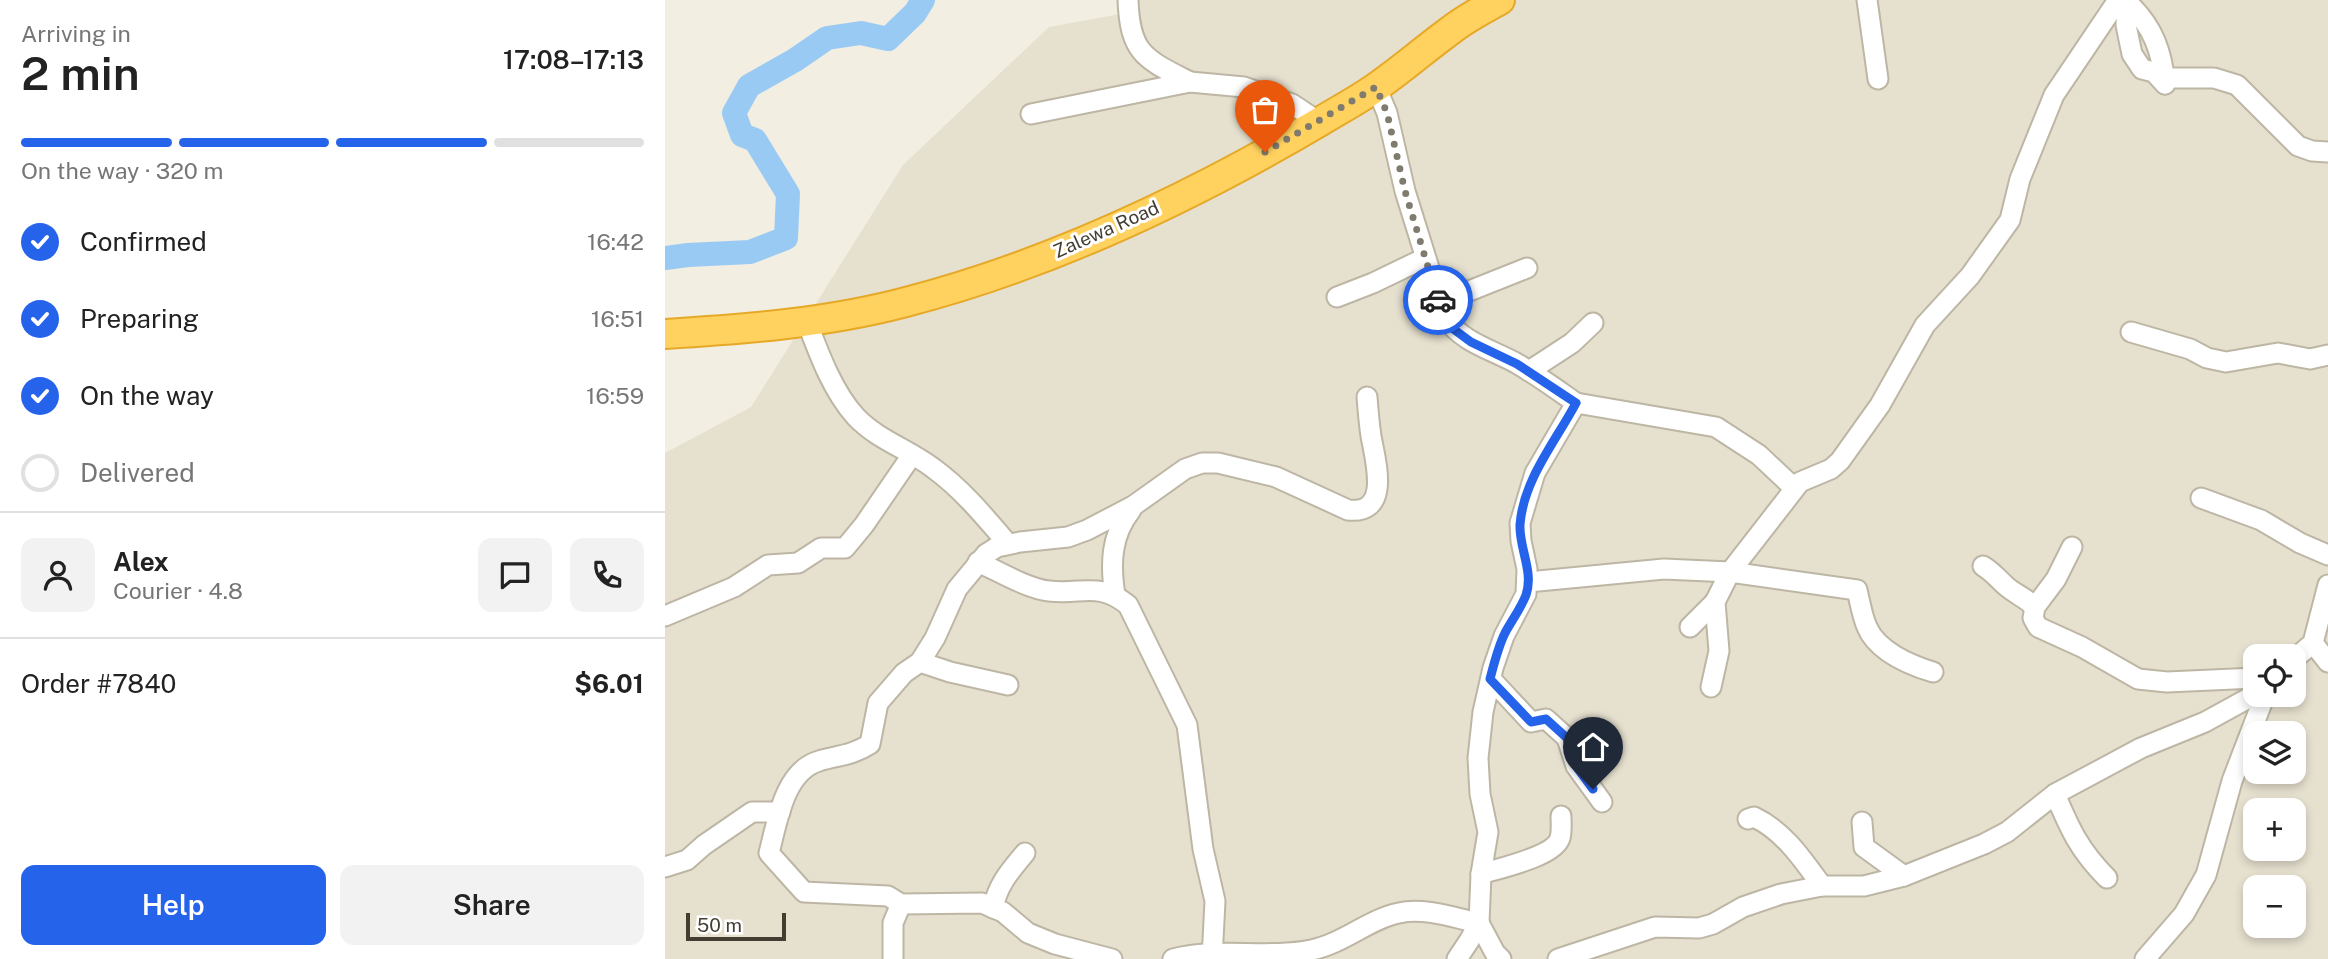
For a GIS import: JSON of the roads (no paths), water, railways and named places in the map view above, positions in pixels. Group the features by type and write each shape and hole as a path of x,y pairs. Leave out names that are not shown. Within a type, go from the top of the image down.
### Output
{"highway":[{"name":"Zalewa Road","path":"665,334 738,330 807,322 905,302 998,273 1091,239 1244,164 1319,122 1376,87 1453,28 1466,8 1500,0"}],"street":[{"path":"1128,0 1129,22 1134,42 1143,54 1157,65 1190,82"},
{"path":"1867,0 1878,79"},
{"path":"2125,1 2139,13 2153,35 2162,57 2165,84 2154,72 2142,68 2132,54 2126,25 2125,1"},
{"path":"1690,627 1715,602 1730,572 1794,488 1800,482 1831,469 1840,461 1880,405 1914,341 1970,276 2010,220 2020,179 2054,95 2125,1"},
{"path":"2165,78 2214,78 2237,85 2298,146 2312,151 2328,152"},
{"path":"1031,114 1190,82 1244,87 1292,104 1319,122"},
{"path":"1376,87 1390,123 1405,191 1439,303 1452,328 1471,342 1529,371 1576,403 1716,427 1759,455 1794,488"},
{"path":"1337,297 1425,258"},
{"path":"1439,303 1527,268"},
{"path":"807,322 817,349 843,400 857,418 880,437 932,467 967,498 1008,544"},
{"path":"1529,371 1572,343 1593,323"},
{"path":"2131,332 2226,362 2278,353 2310,359 2328,355"},
{"path":"1112,959 1055,944 1028,933 1003,912 982,904 901,904 888,896 804,892 769,853 780,812 791,786 802,770 817,761 856,752 870,744 878,703 904,673 920,662 935,638 957,589 978,562 997,547 1068,537 1087,530 1133,506 1185,469 1202,463 1276,477 1349,510 1360,511 1369,506 1375,496 1379,476 1367,397"},
{"path":"1457,959 1479,923 1481,874 1488,832 1480,793 1478,758 1490,679 1504,636 1526,594 1528,582 1520,523 1535,473 1576,403"},
{"path":"665,616 734,587 768,565 799,563 821,548 845,548 912,455"},
{"path":"2201,498 2261,520 2300,543 2328,555"},
{"path":"1115,595 1111,558 1119,524 1133,506"},
{"path":"2072,548 2056,579 2035,607 2033,618 2038,627 2082,647 2138,678 2167,682 2243,679"},
{"path":"978,562 1050,591 1099,590 1115,595 1128,605 1187,725 1203,849 1216,901 1211,957"},
{"path":"1983,566 1997,574 2006,586 2035,607"},
{"path":"1528,582 1664,569 1730,572 1857,590 1867,628 1877,641 1906,663 1933,672"},
{"path":"2328,585 2318,638 2328,662"},
{"path":"1711,687 1719,651 1715,602"},
{"path":"920,662 971,678 1008,685"},
{"path":"1490,679 1531,722 1546,719 1567,738 1576,766 1602,802"},
{"path":"1558,959 1655,927 1699,928 1713,924 1743,907 1781,894 1822,886 1864,886 1904,876 1984,844 2007,832 2055,794 2141,748 2205,722 2243,701"},
{"path":"2145,959 2184,915 2206,875 2232,781 2260,707"},
{"path":"2055,794 2074,838 2089,860 2107,878"},
{"path":"665,867 687,860 752,812 780,812"},
{"path":"1481,874 1533,858 1551,849 1560,840 1561,816"},
{"path":"1748,819 1754,817 1763,821 1780,835 1801,857 1822,886"},
{"path":"1862,822 1864,847 1904,876"},
{"path":"993,908 1002,880 1025,853"},
{"path":"893,959 893,923 901,904"},
{"path":"1173,959 1187,955 1211,957 1310,950 1333,943 1400,912 1443,915 1479,923 1501,959"}],"waterway":[{"path":"665,258 750,252 786,238 788,194 755,140 742,135 734,113 749,86 827,38 861,33 888,39 915,13 923,0"}]}
